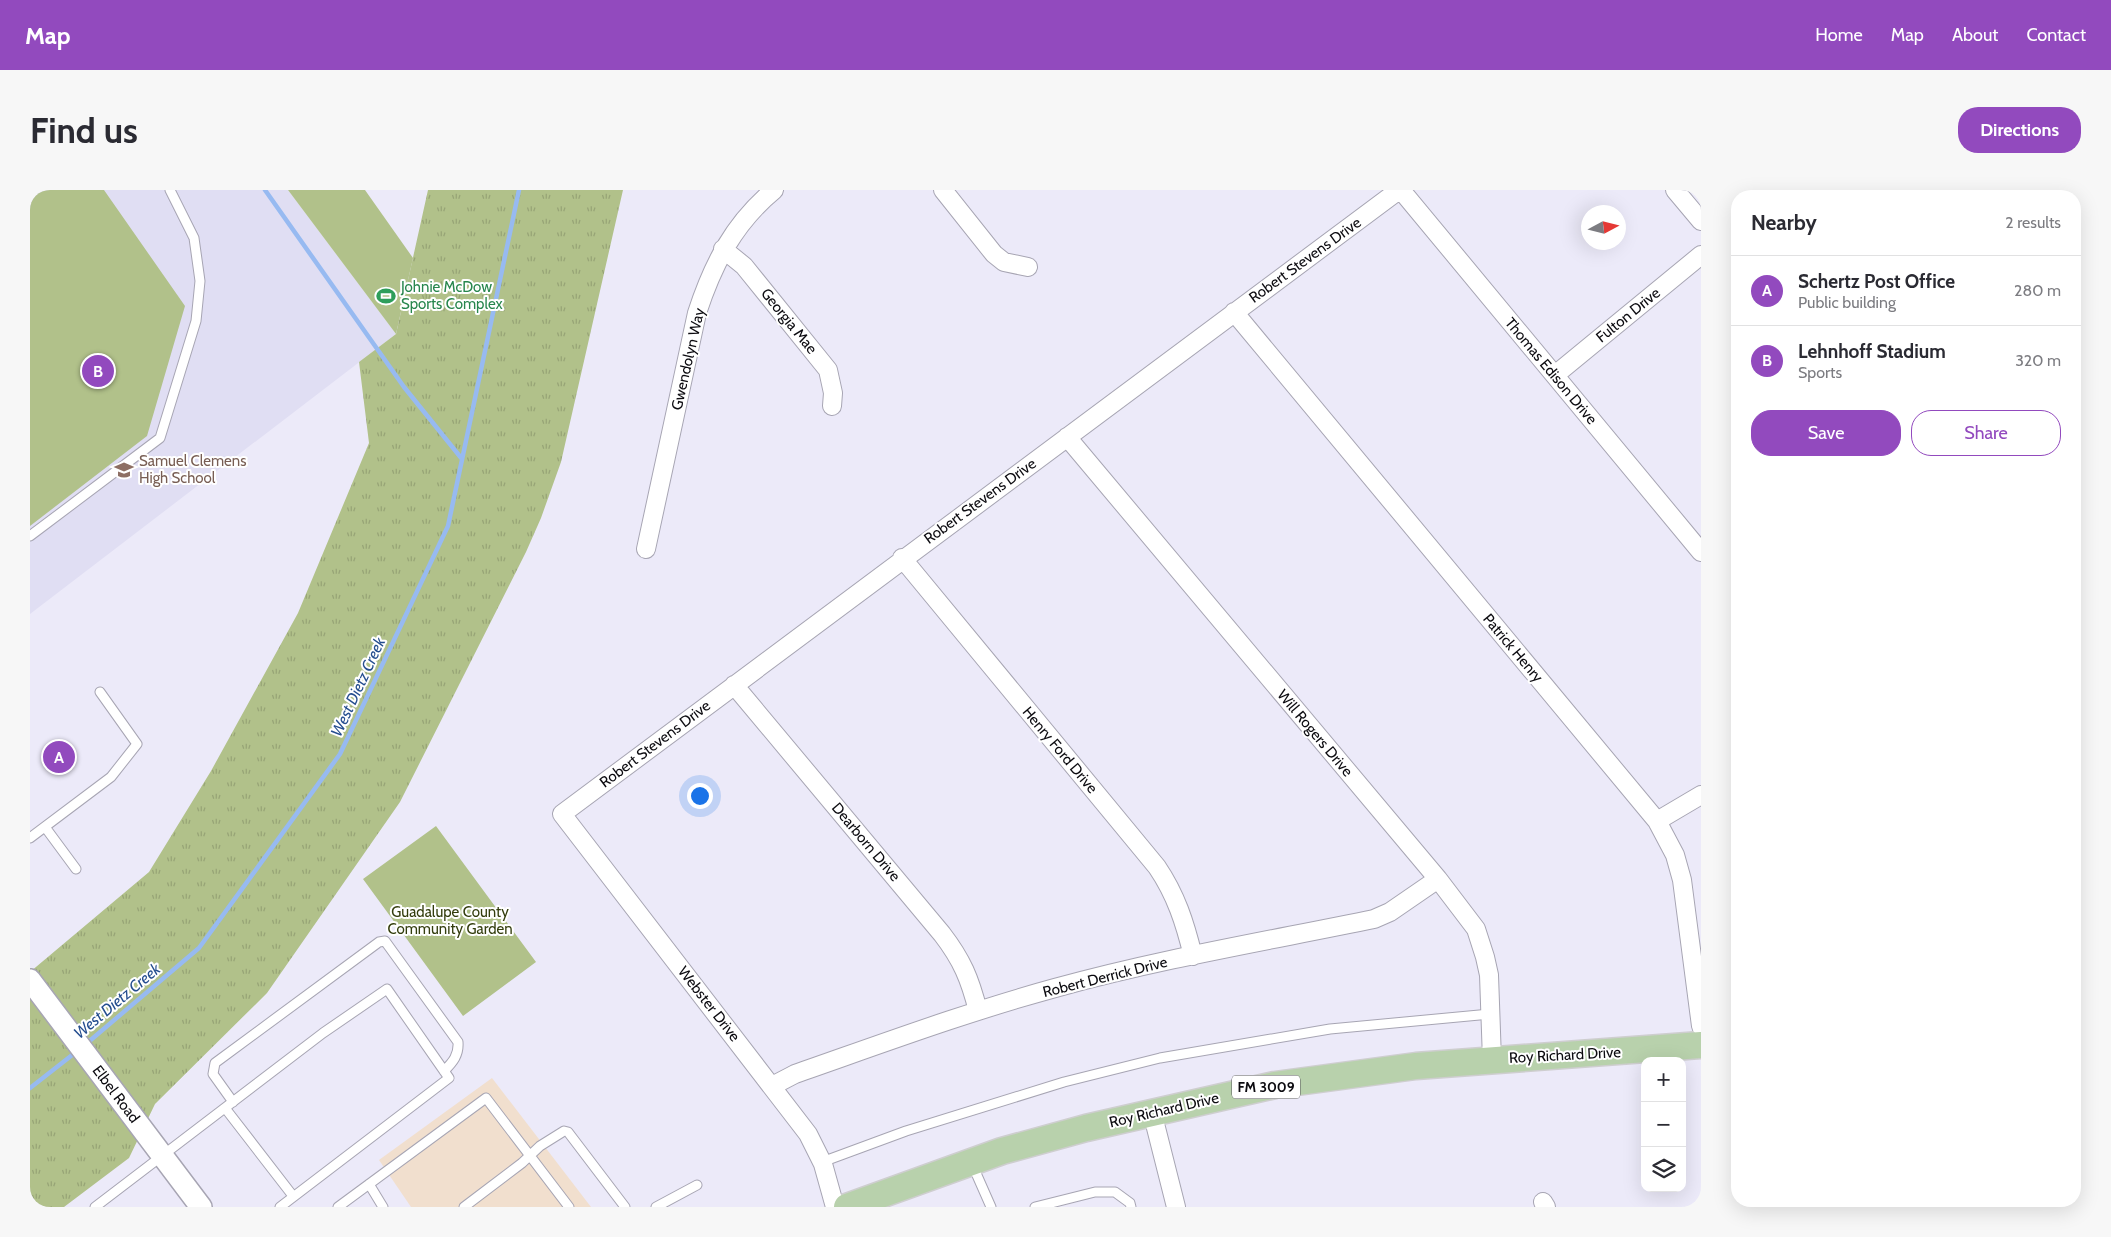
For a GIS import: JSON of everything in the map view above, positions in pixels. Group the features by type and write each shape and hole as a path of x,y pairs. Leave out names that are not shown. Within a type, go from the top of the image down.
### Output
{"main road":[{"name":"Roy Richard Drive","path":"847,1207 1002,1151 1152,1112 1275,1085 1416,1066 1701,1045"}],"street":[{"name":"Gwendolyn Way","path":"646,549 697,313 708,280 723,249 737,227 759,202 774,190"},
{"path":"943,190 994,254 1004,262 1028,267"},
{"name":"Robert Stevens Drive","path":"562,814 902,558 1400,190"},
{"name":"Thomas Edison Drive","path":"1400,190 1701,552"},
{"path":"1675,190 1701,221"},
{"name":"Georgia Mae","path":"723,249 744,266 828,370 833,393 832,406"},
{"name":"Fulton Drive","path":"1555,375 1701,255"},
{"name":"Patrick Henry","path":"1234,312 1657,821 1675,855 1682,880 1701,1026"},
{"name":"Will Rogers Drive","path":"1067,437 1438,879 1476,929 1489,975 1492,1060"},
{"name":"Henry Ford Drive","path":"902,558 1157,867 1180,906 1193,956"},
{"name":"Dearborn Drive","path":"734,685 961,959 970,979 978,1011"},
{"path":"1657,821 1701,795"},
{"name":"Webster Drive","path":"562,814 808,1134 822,1162 835,1207"},
{"name":"Robert Derrick Drive","path":"772,1086 795,1074 978,1011 1096,978 1374,919 1390,912 1438,879"},
{"name":"Elbel Road","path":"30,980 201,1207"},
{"path":"1152,1112 1176,1207"}],"lane":[{"path":"30,536 160,438 196,321 200,281 194,238 170,190"},
{"path":"30,838 111,777 137,744 100,692"},
{"path":"44,826 76,869"},
{"path":"234,1102 213,1074 215,1063 300,998 379,942 384,941 458,1042 459,1050 454,1061 444,1071"},
{"path":"95,1207 323,1033 387,989 449,1078 280,1207"},
{"path":"822,1162 906,1131 1064,1082 1160,1058 1330,1029 1490,1014"},
{"path":"338,1207 486,1098 569,1207"},
{"path":"225,1108 293,1196"},
{"path":"464,1207 564,1131 568,1132 625,1207"},
{"path":"971,1162 992,1207"},
{"path":"369,1184 383,1207"},
{"path":"656,1207 697,1185"},
{"path":"1035,1207 1094,1192 1115,1192 1130,1203 1132,1207"}],"shaded area":[{"name":"Samuel Clemens High School","path":"30,190 288,190 396,334 30,614"},
{"path":"492,1078 591,1207 411,1207 379,1160"}],"green space":[{"path":"30,190 104,190 185,306 147,436 30,526"},
{"name":"Johnie McDow Sports Complex","path":"288,190 365,190 413,258 396,334"},
{"path":"428,190 623,190 561,462 541,518 526,552 400,802 267,993 155,1104 129,1158 64,1207 30,1207 30,972 149,872 211,771 298,613 369,443 359,362 396,334"},
{"name":"Guadalupe County Community Garden","path":"436,826 536,962 463,1016 363,879"}],"waterway":[{"path":"265,190 404,387 462,459"},
{"name":"West Dietz Creek","path":"86,1044 199,948 340,754 448,526 519,190"},
{"name":"West Dietz Creek","path":"30,1088 76,1052"}],"place":[{"name":"Johnie McDow Sports Complex","path":"386,296"},
{"name":"Lehnhoff Stadium","path":"98,371"},
{"name":"Samuel Clemens High School","path":"124,470"},
{"name":"Schertz Post Office","path":"59,757"}]}
